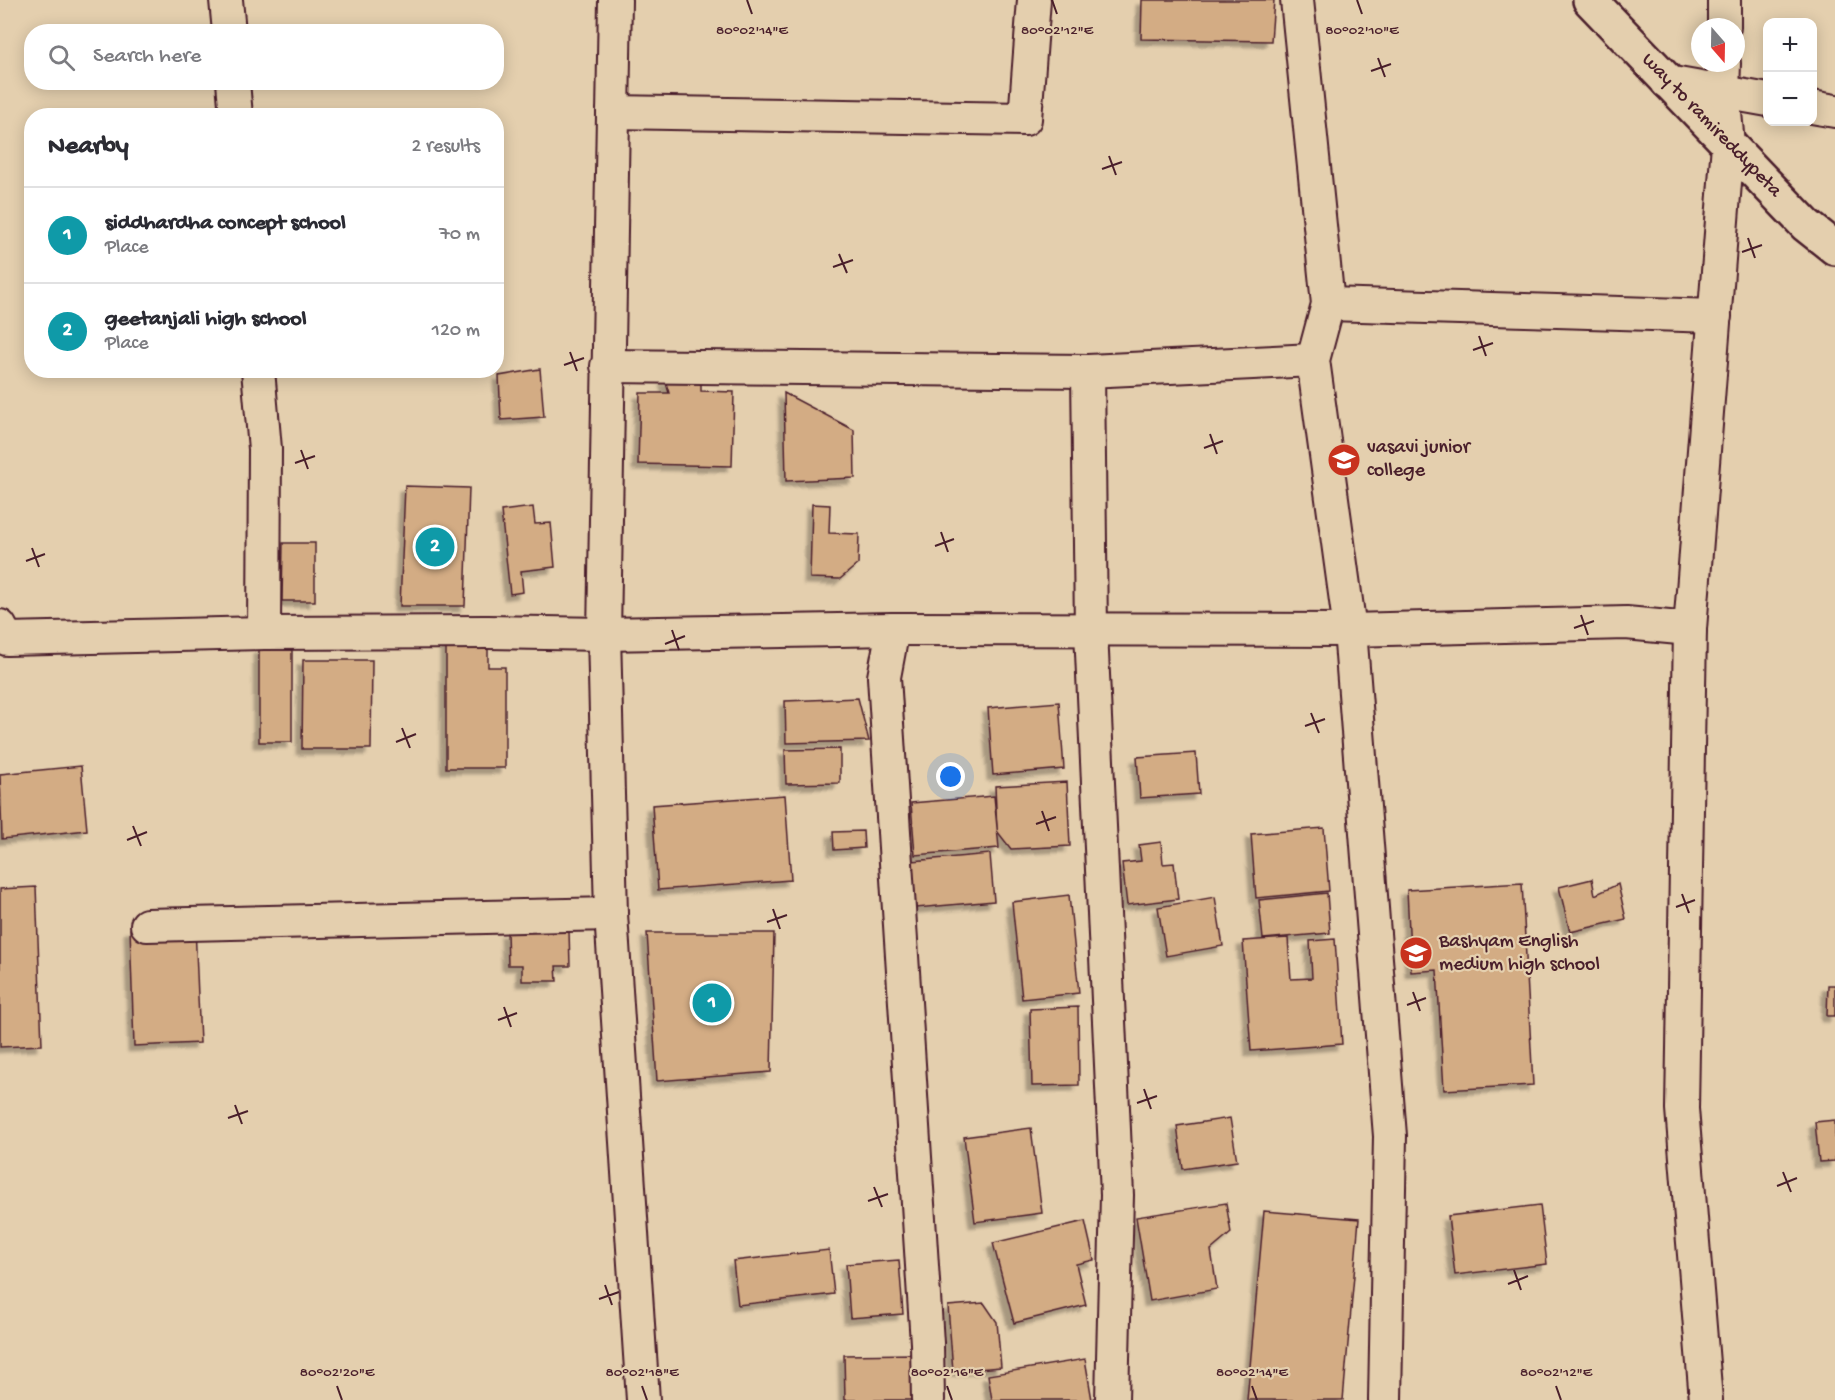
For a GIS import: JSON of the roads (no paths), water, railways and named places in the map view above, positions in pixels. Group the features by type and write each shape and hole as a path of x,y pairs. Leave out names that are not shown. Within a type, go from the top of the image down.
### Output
{"street":[{"path":"226,0 228,24"},
{"path":"615,0 604,634 611,914 643,1400"},
{"path":"613,112 1026,119 1034,0"},
{"path":"1297,0 1328,304 1313,360 1350,630 1390,1136 1385,1400"},
{"name":"way to ramireddypeta","path":"1590,0 1806,225 1835,249"},
{"path":"1724,0 1724,18"},
{"path":"1667,82 1723,77 1763,98"},
{"path":"1706,1400 1682,1109 1690,629 1728,144 1723,77"},
{"path":"234,90 235,108"},
{"path":"1817,108 1835,111"},
{"path":"1328,304 1715,316"},
{"path":"607,366 1088,371 1313,360"},
{"path":"1088,371 1091,631 1117,1195 1112,1400"},
{"path":"259,378 265,448 264,633"},
{"path":"0,626 7,639 264,633 604,634 893,629 1350,630 1626,623 1690,629"},
{"path":"893,629 884,677 927,1343 928,1400"},
{"path":"147,925 611,914"}],"place":[{"name":"vasavi junior college","path":"1344,460"},
{"name":"geetanjali high school","path":"435,547"},
{"name":"Bashyam English medium high school","path":"1416,953"},
{"name":"siddhardha concept school","path":"712,1003"}]}
